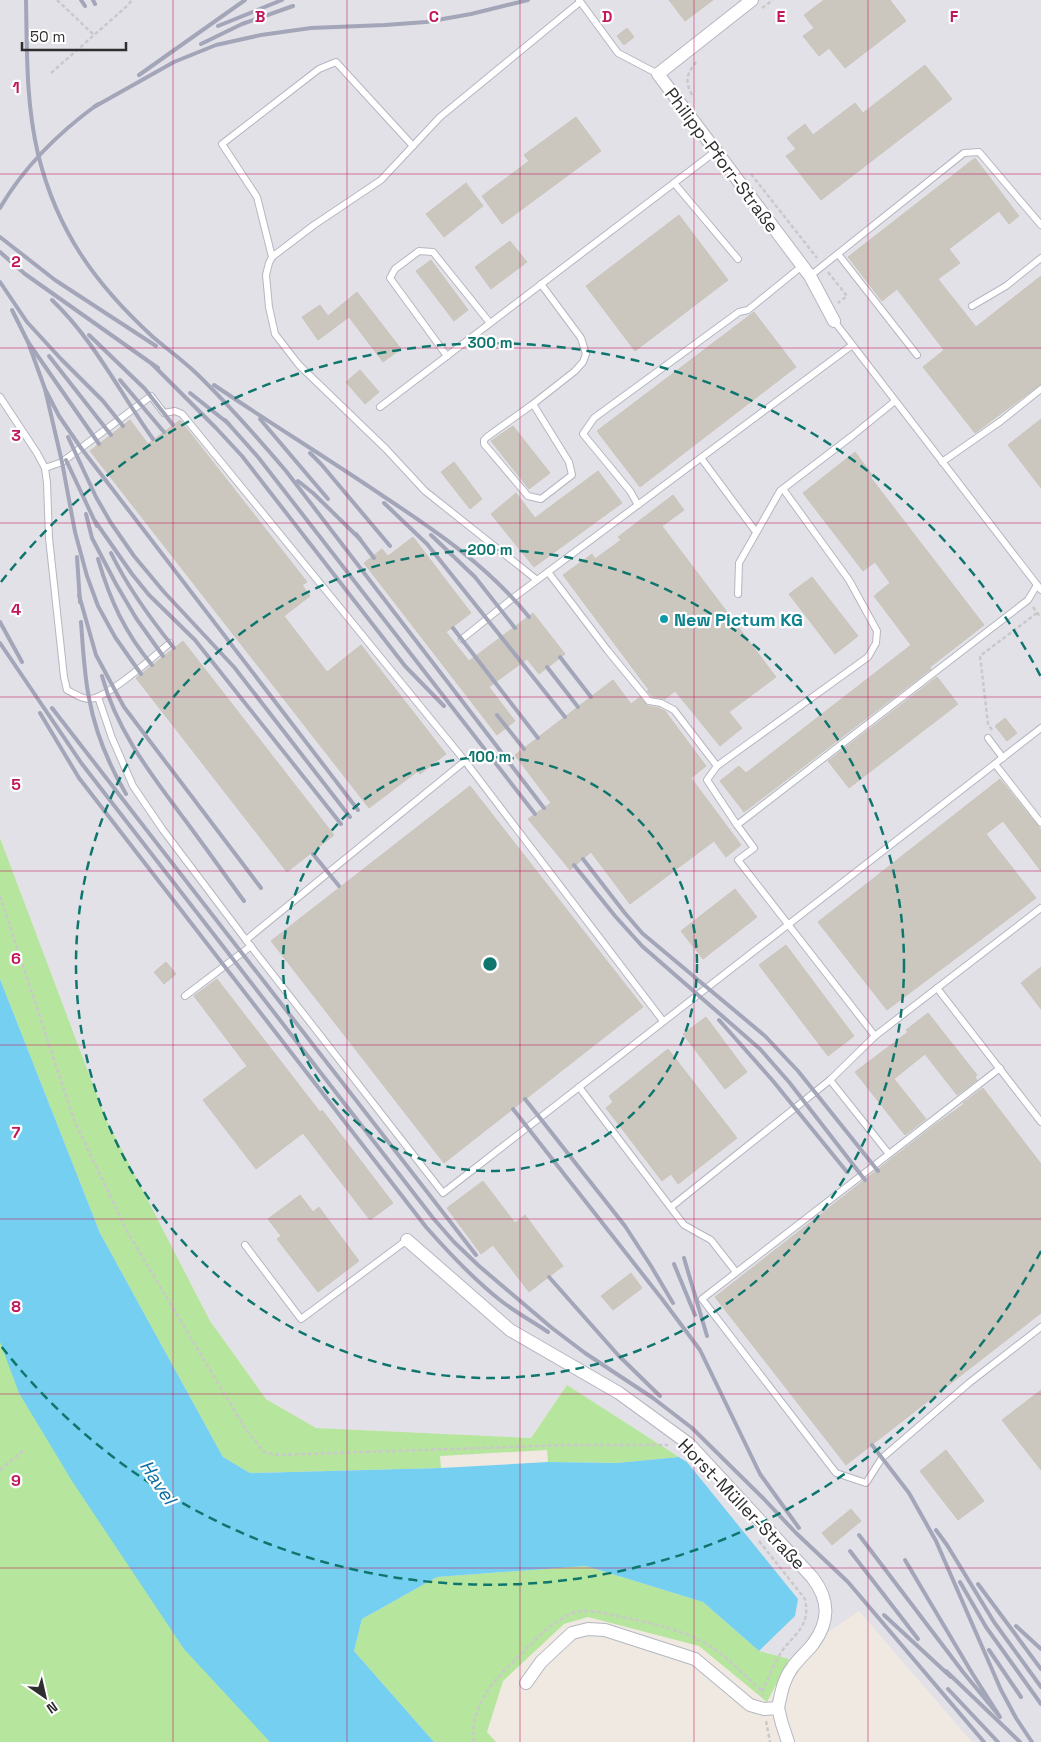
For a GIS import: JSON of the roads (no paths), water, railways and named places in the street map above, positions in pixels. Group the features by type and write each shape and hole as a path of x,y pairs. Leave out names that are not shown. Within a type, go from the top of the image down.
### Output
{"street":[{"name":"Philipp-Pforr-Straße","path":"756,6 658,74 810,276 831,316"},
{"name":"Horst-Müller-Straße","path":"407,1240 510,1330 619,1394 689,1444 820,1587 825,1600 826,1614 823,1627 812,1645 791,1668 782,1687 778,1708 788,1742"},
{"path":"526,1683 541,1662 572,1633 588,1629 605,1630 695,1659 750,1705 764,1709 778,1708"}],"lane":[{"path":"537,580 425,491 299,364 275,334 269,307 266,275 268,263 272,257 314,224 381,180 440,117 580,1 618,52 658,74"},
{"path":"272,257 256,197 222,144 318,69 336,62 413,146"},
{"path":"380,407 716,151"},
{"path":"810,276 964,153 979,152 1041,225"},
{"path":"674,183 738,259"},
{"path":"447,356 390,278 395,269 418,251 433,252 490,323"},
{"path":"838,254 917,355"},
{"path":"972,306 1006,286 1041,258"},
{"path":"638,505 630,491 583,434 594,418 739,312 748,310 802,266"},
{"path":"533,404 572,469 572,475 541,499 528,496 484,444 484,440 575,371 583,362 586,354 581,338 541,284"},
{"path":"737,825 1028,600 1039,587 852,346 831,316"},
{"path":"462,639 537,580 852,346"},
{"path":"942,462 1041,389"},
{"path":"45,468 62,462 151,396 164,413 175,411 182,414 465,761 663,1022"},
{"path":"0,397 45,468 48,483 48,538 67,690 89,699 98,697 113,688 170,643"},
{"path":"738,594 739,563 783,489 895,401"},
{"path":"701,458 756,532"},
{"path":"783,489 849,580 878,631 876,643 868,657 717,766 706,780 754,848 738,860 876,1036"},
{"path":"548,572 608,651 649,700 661,703 674,710 717,766"},
{"path":"98,697 112,738 134,786 163,830 443,1193 1041,728"},
{"path":"988,738 1003,758"},
{"path":"246,940 465,761"},
{"path":"995,764 1041,822"},
{"path":"670,1207 830,1080 876,1036 1041,908"},
{"path":"184,996 251,946"},
{"path":"937,988 1041,1122"},
{"path":"1000,1068 702,1299 836,1473 866,1483 882,1458 969,1383 1041,1327"},
{"path":"830,1080 888,1154"},
{"path":"579,1087 684,1225 711,1240 736,1272"},
{"path":"245,1245 301,1319 407,1240"}],"water":[{"name":"Havel","path":"0,979 100,1233 223,1457 250,1473 441,1468 548,1462 617,1463 679,1457 687,1462 798,1599 795,1616 759,1651 703,1602 586,1566 437,1577 362,1619 354,1651 434,1742 270,1742 184,1649 72,1481 19,1393 0,1342"}],"railway":[{"path":"26,0 29,97 38,154 56,208 67,232 81,255 113,297 153,337 191,368 208,385 286,471 544,808"},
{"path":"81,0 85,6"},
{"path":"93,0 95,4"},
{"path":"139,75 245,0"},
{"path":"218,26 282,0"},
{"path":"94,107 174,62 216,45 261,35 311,28 426,22 471,14 528,0"},
{"path":"201,44 242,24 293,6"},
{"path":"0,208 20,178 43,151 69,126 98,104"},
{"path":"0,237 55,280 156,346"},
{"path":"0,252 25,274 158,368"},
{"path":"0,282 27,322 103,401 123,426"},
{"path":"52,300 94,349 153,439"},
{"path":"12,310 28,342 99,444"},
{"path":"89,335 145,389 173,425"},
{"path":"28,342 45,389 62,462 75,532 87,576 98,606 115,637 141,674"},
{"path":"49,356 111,435"},
{"path":"152,364 242,456 405,666 444,706"},
{"path":"120,380 164,432"},
{"path":"214,385 442,536 497,582 529,617"},
{"path":"45,389 59,416 81,448 358,810"},
{"path":"190,393 229,424"},
{"path":"260,419 328,499"},
{"path":"225,420 258,457 535,814"},
{"path":"68,437 96,497 134,556 164,592 234,667 350,817"},
{"path":"310,453 390,546"},
{"path":"66,460 97,526"},
{"path":"298,481 360,539"},
{"path":"384,503 427,544 565,717"},
{"path":"86,514 92,538 116,584 136,618 163,656"},
{"path":"95,521 149,595 195,640 341,824"},
{"path":"356,534 374,558"},
{"path":"431,535 475,577 515,628"},
{"path":"111,553 124,578 174,648"},
{"path":"77,557 80,602"},
{"path":"98,559 119,615 134,641 152,665"},
{"path":"79,595 96,655 124,707 261,888"},
{"path":"0,622 22,662"},
{"path":"81,622 86,679 95,723 103,747 126,794"},
{"path":"453,628 538,738"},
{"path":"0,643 82,764 433,1218 454,1242 479,1266 552,1328 585,1353 653,1398 692,1428 796,1533 848,1582 984,1742"},
{"path":"560,657 591,697"},
{"path":"547,667 578,707"},
{"path":"102,676 115,713 134,747 155,780 244,901"},
{"path":"52,708 476,1255"},
{"path":"40,713 79,778 426,1227 461,1265 490,1292 512,1309 548,1332"},
{"path":"497,715 524,749"},
{"path":"313,854 339,886"},
{"path":"583,859 642,933 765,1036 798,1071 878,1171"},
{"path":"574,865 642,946 760,1049 789,1082 865,1180"},
{"path":"719,1020 773,1081 847,1172"},
{"path":"525,1099 625,1226 673,1303"},
{"path":"513,1109 700,1350 760,1474 799,1528"},
{"path":"684,1258 707,1336"},
{"path":"674,1264 695,1315"},
{"path":"549,1277 618,1355 660,1396"},
{"path":"872,1445 909,1493 936,1541 1001,1690 1032,1742"},
{"path":"936,1530 994,1622 1041,1687"},
{"path":"859,1535 963,1672 1000,1717 905,1560"},
{"path":"850,1551 918,1639"},
{"path":"960,1582 986,1627 1041,1704"},
{"path":"978,1584 1041,1669"},
{"path":"884,1615 951,1677"},
{"path":"1016,1626 1041,1649"},
{"path":"989,1650 1021,1697"},
{"path":"946,1671 1020,1742"},
{"path":"948,1689 998,1742"}],"place":[{"name":"New Pictum KG","path":"664,619"}]}
